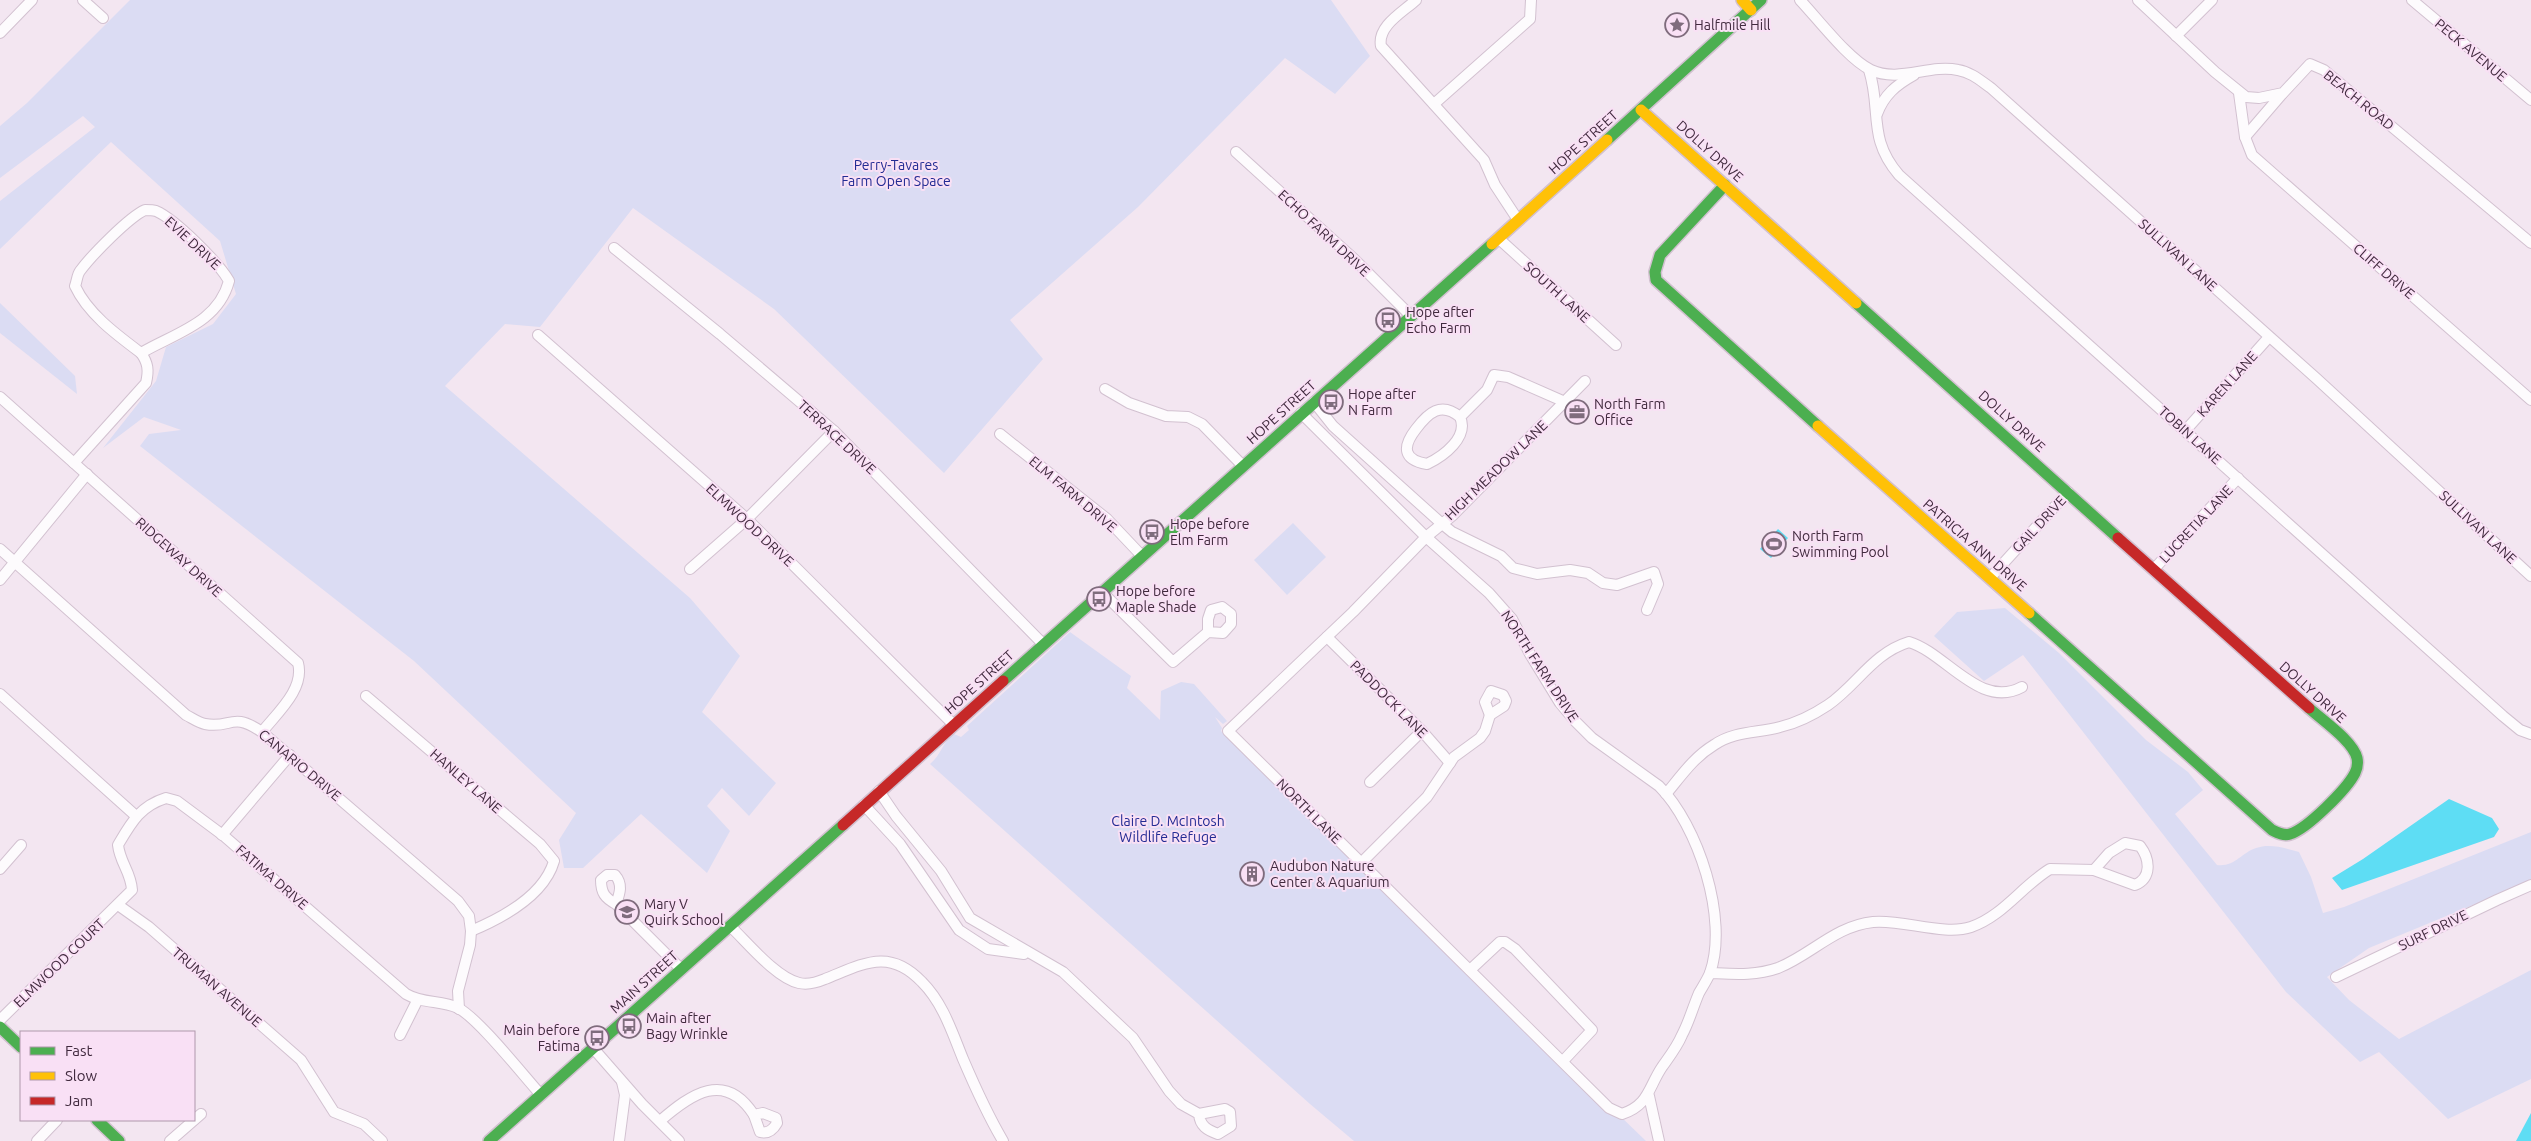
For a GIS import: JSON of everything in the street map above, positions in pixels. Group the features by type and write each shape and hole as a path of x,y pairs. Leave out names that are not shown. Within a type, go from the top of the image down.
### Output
{"street":[{"path":"0,33 32,0"},
{"path":"83,0 103,18"},
{"path":"1416,0 1382,30 1381,46 1484,160 1495,185 1518,220"},
{"path":"1434,104 1530,19 1532,0"},
{"path":"1742,0 1751,10"},
{"name":"HOPE STREET","path":"819,845 1641,110 1761,0"},
{"path":"1800,0 1842,46 1869,70"},
{"path":"2138,0 2239,93 2246,97 2259,98 2283,93"},
{"path":"2176,36 2212,0"},
{"name":"PECK AVENUE","path":"2412,0 2531,100"},
{"name":"BEACH ROAD","path":"2283,93 2310,64 2324,70 2531,243"},
{"name":"SULLIVAN LANE","path":"1869,70 1890,74 1942,68 1959,70 1976,77 1991,88 2269,337 2531,576"},
{"name":"TOBIN LANE","path":"1869,70 1875,97 1875,117 1880,146 1899,175 2503,716 2520,730 2531,734"},
{"path":"1875,117 1880,106 1896,86 1919,72"},
{"name":"CLIFF DRIVE","path":"2239,93 2245,137 2250,151 2259,162 2531,400"},
{"path":"2245,137 2283,93"},
{"name":"DOLLY DRIVE","path":"1641,110 2351,746 2357,759"},
{"name":"ECHO FARM DRIVE","path":"1236,152 1354,259 1411,316"},
{"name":"PATRICIA ANN DRIVE","path":"1725,185 1660,255 1656,268 1656,280 2277,833 2291,834 2310,822 2353,776 2357,759"},
{"name":"EVIE DRIVE","path":"145,210 155,211 168,218 215,262 229,281 221,301 205,319 141,353 113,331 79,295 75,286 78,273 126,224 145,210"},
{"name":"SOUTH LANE","path":"1498,238 1616,345"},
{"name":"TERRACE DRIVE","path":"614,248 720,334 834,431 1043,644"},
{"name":"ELMWOOD DRIVE","path":"538,335 746,519 954,725"},
{"name":"KAREN LANE","path":"2184,430 2269,337"},
{"path":"74,464 146,382 148,373 147,362 141,353"},
{"path":"1460,417 1487,390 1494,375 1508,377 1565,402"},
{"name":"HIGH MEADOW LANE","path":"1426,537 1460,509 1585,381"},
{"path":"1105,388 1130,403 1166,416 1188,417 1202,424 1243,466"},
{"name":"RIDGEWAY DRIVE","path":"0,397 298,664 300,673 298,684 262,732"},
{"path":"1314,402 1333,426 1452,532 1501,556 1513,568 1537,574 1570,570 1588,573 1603,584 1617,586 1655,574 1658,584 1647,610"},
{"path":"1437,410 1452,410 1460,417 1463,424 1462,432 1438,458 1427,464 1417,462 1409,456 1406,447 1407,440 1429,414 1437,410"},
{"name":"NORTH FARM DRIVE","path":"1301,413 1426,537 1462,567 1512,619 1530,654 1560,703 1575,721 1592,738 1643,774 1666,794 1692,834 1710,887 1714,948 1710,973 1682,1035 1658,1073 1649,1096 1630,1112 1622,1114 1614,1112 1609,1108"},
{"path":"690,569 746,519 834,431"},
{"name":"ELM FARM DRIVE","path":"1000,434 1107,519 1142,556"},
{"path":"0,580 86,474"},
{"name":"LUCRETIA LANE","path":"2154,569 2238,478"},
{"name":"GAIL DRIVE","path":"1990,578 2068,492"},
{"name":"NORTH LANE","path":"1426,537 1327,637 1228,731 1609,1108"},
{"name":"CANARIO DRIVE","path":"0,549 186,716 204,724 243,722 262,732 444,887 469,916 472,931"},
{"path":"1102,592 1173,662 1208,632"},
{"name":"PADDOCK LANE","path":"1327,637 1422,731 1450,763"},
{"path":"1666,794 1690,764 1714,745 1743,733 1779,728 1801,721 1834,700 1877,658 1908,642 1930,651 1972,682 1986,689 2004,693 2022,687"},
{"path":"0,694 136,816 118,845 124,865 132,877 132,890 118,905"},
{"name":"HANLEY LANE","path":"366,696 540,844 554,861 551,872 512,911 472,931"},
{"path":"1361,863 1427,797 1450,763 1483,734 1490,715"},
{"path":"1370,782 1422,731"},
{"path":"222,835 290,755"},
{"path":"879,791 941,871 970,918 1063,972 1104,1009 1132,1038 1169,1091 1181,1104 1198,1114"},
{"name":"FATIMA DRIVE","path":"136,816 144,808 166,798 177,801 222,835 406,994 418,1001 442,1003 459,1009"},
{"path":"864,805 894,837 953,922 974,942 988,949 1012,951 1041,960"},
{"path":"894,837 907,828"},
{"path":"1710,973 1753,974 1765,972 1780,967 1828,937 1851,927 1870,922 1894,922 1956,929 1969,928 1993,917 2050,869 2094,870 2135,885 2142,883 2149,866 2147,855 2140,846 2125,843 2108,853 2094,870"},
{"path":"0,869 21,844"},
{"name":"MAIN STREET","path":"489,1141 819,845"},
{"path":"927,883 941,871"},
{"name":"SURF DRIVE","path":"2336,977 2531,885"},
{"path":"616,904 681,969"},
{"name":"ELMWOOD COURT","path":"0,1020 118,905"},
{"name":"TRUMAN AVENUE","path":"118,905 149,927 300,1060 334,1112 364,1124 382,1141"},
{"path":"953,922 965,911"},
{"path":"730,926 773,967 788,979 801,984 816,982 863,963 895,962 909,970 936,998 981,1101 1003,1141"},
{"path":"472,931 458,991 459,1009 541,1095"},
{"path":"1470,970 1500,942 1505,942 1515,948 1592,1030 1563,1061"},
{"path":"400,1035 418,1001"},
{"path":"0,1027 20,1046"},
{"path":"593,1048 621,1081 680,1141"},
{"path":"618,1141 625,1095 621,1081"},
{"path":"660,1121 685,1101 709,1090 720,1089 730,1092 754,1115"},
{"path":"1649,1096 1659,1141"},
{"path":"195,1119 201,1114"},
{"path":"37,1141 56,1121"},
{"path":"98,1121 119,1141"},
{"path":"170,1141 193,1121"}],"green space":[{"name":"Perry-Tavares Farm Open Space","path":"130,0 1331,0 1370,56 1335,94 1285,58 1138,207 1010,320 1043,359 944,473 774,309 633,208 540,327 505,324 445,386 690,598 740,656 702,712 776,783 749,816 722,788 707,806 730,831 707,873 641,814 583,868 564,868 559,840 576,813 414,661 140,446 149,434 181,430 144,417 103,448 156,381 166,347 213,324 236,294 220,241 111,142 0,249 0,201 95,127 83,116 0,178 0,126 27,103"},
{"path":"0,303 75,376 77,394 0,333"},
{"path":"1293,523 1326,557 1287,595 1254,560"},
{"path":"2005,608 2059,653 2146,740 2188,772 2203,790 2175,814 2217,865 2229,864 2251,850 2267,846 2299,852 2311,877 2323,913 2344,907 2531,832 2531,881 2369,948 2327,977 2349,1000 2399,1039 2531,970 2531,1079 2448,1119 2379,1052 2360,1062 2286,992 2023,655 1984,681 1934,636 1957,612"},
{"name":"Claire D. McIntosh Wildlife Refuge","path":"1070,632 1131,676 1127,688 1160,720 1161,691 1181,682 1194,684 1227,721 1223,724 1215,717 1222,728 1221,731 1646,1141 1354,1141 1310,1104 930,764 954,734 961,737 969,730 967,726"}],"water":[{"name":"North Farm Swimming Pool","path":"1778,529 1788,538 1771,558 1760,549"},
{"path":"2449,799 2492,818 2499,829 2494,837 2342,890 2332,878 2363,859"},
{"path":"2531,1113 2531,1141 2516,1141"}],"traffic: fast":[{"path":"1607,140 1761,0"},
{"path":"1725,185 1660,255 1655,272 1656,280 1818,426"},
{"path":"1003,681 1492,244"},
{"path":"1856,303 2118,538"},
{"path":"2029,613 2272,830 2288,835 2306,825 2326,808 2351,780 2357,768 2357,758 2350,745 2309,708"},
{"path":"489,1141 843,825"},
{"path":"0,1027 20,1046"},
{"path":"98,1121 119,1141"}],"traffic: slow":[{"path":"1742,0 1751,10"},
{"path":"1641,110 1856,303"},
{"path":"1492,244 1607,140"},
{"path":"1818,426 2029,613"}],"traffic: jam":[{"path":"2118,538 2309,708"},
{"path":"843,825 1003,681"}],"place":[{"name":"Halfmile Hill","path":"1677,25"},
{"name":"Hope after Echo Farm","path":"1388,320"},
{"name":"Hope after N Farm","path":"1331,402"},
{"name":"North Farm Office","path":"1577,412"},
{"name":"Hope before Elm Farm","path":"1152,532"},
{"name":"North Farm Swimming Pool","path":"1774,544"},
{"name":"Hope before Maple Shade","path":"1099,599"},
{"name":"Audubon Nature Center & Aquarium","path":"1252,874"},
{"name":"Mary V Quirk School","path":"627,912"},
{"name":"Main after Bagy Wrinkle","path":"629,1026"},
{"name":"Main before Fatima","path":"597,1038"}]}
